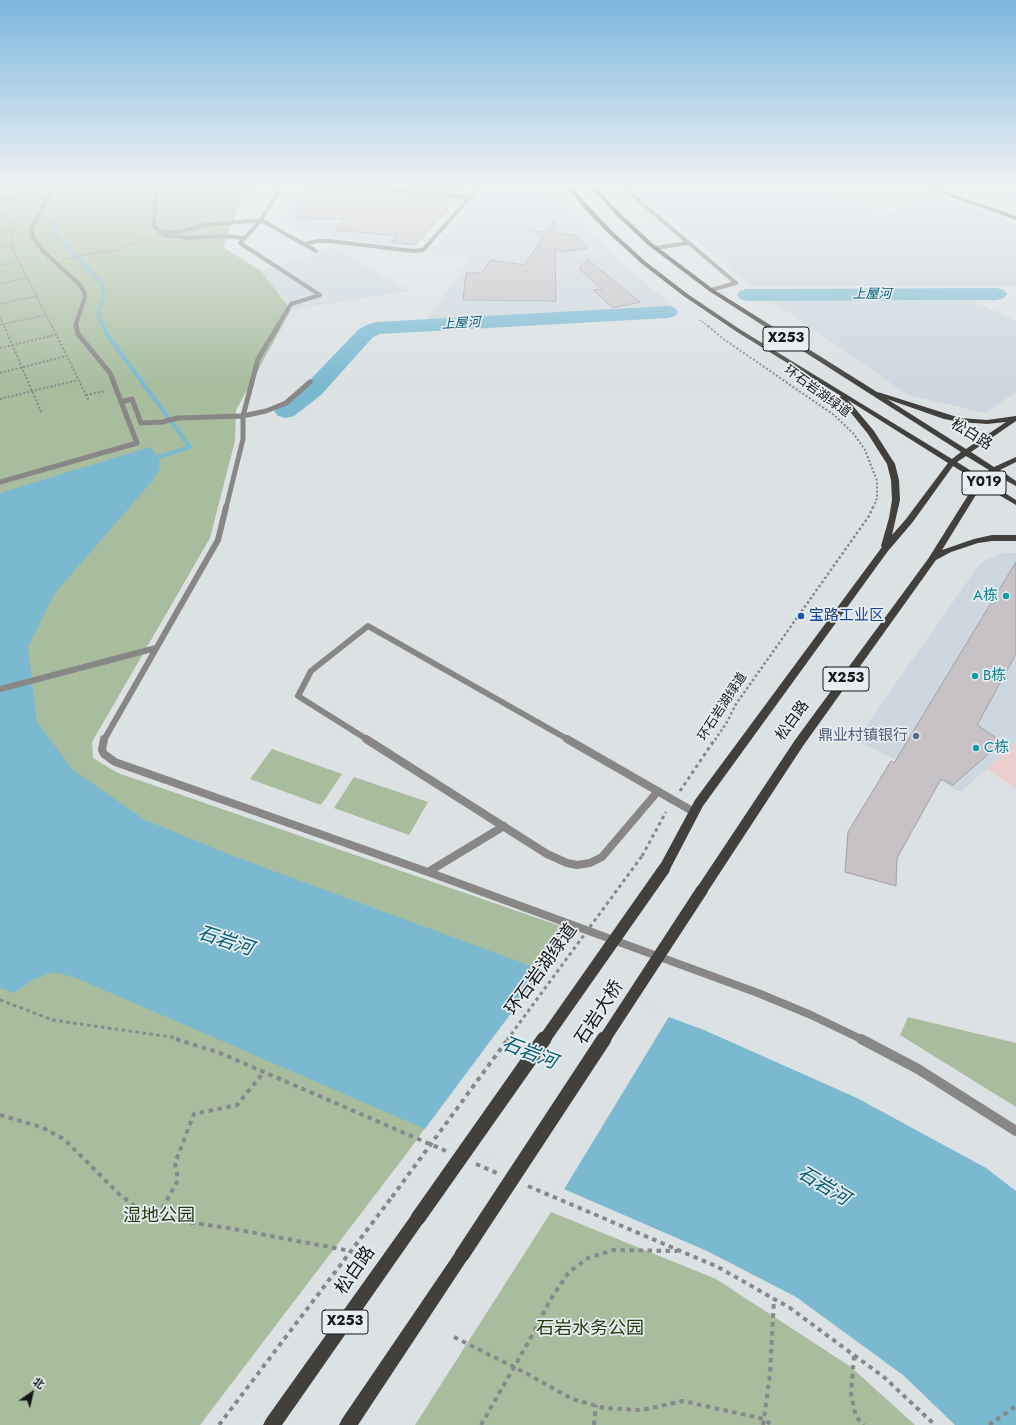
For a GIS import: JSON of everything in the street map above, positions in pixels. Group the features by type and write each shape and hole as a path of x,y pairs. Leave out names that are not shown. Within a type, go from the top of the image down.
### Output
{"main road":[{"name":"X253","path":"635,254 664,279 739,331 952,462"},
{"name":"松白路","path":"663,254 711,290 864,389 994,470 981,481 931,561 799,743 702,890"},
{"path":"829,386 857,414 882,448 891,464 895,480 896,500 885,548"},
{"path":"864,389 960,420 987,422 1001,421 1016,417"},
{"name":"松白路","path":"664,869 704,796 885,548 909,521 952,462 1016,417"},
{"path":"994,470 1016,459"},
{"name":"Y019","path":"952,462 1016,503"},
{"name":"Y019","path":"994,470 1016,484"},
{"path":"931,561 940,554 960,545 992,538 1016,538"},
{"name":"石岩大桥","path":"418,1218 664,869"},
{"name":"石岩大桥","path":"348,1425 462,1255 702,890"},
{"name":"松白路","path":"272,1425 418,1218"}],"lane":[{"path":"0,482 137,444 110,373 78,334 76,324 85,297 84,291 78,283 46,254"},
{"path":"256,254 320,295 291,304 258,359 243,416 243,439 218,540 104,737 102,750 109,759 428,872 758,993 811,1014 918,1069 1016,1131"},
{"path":"700,254 736,284 711,290"},
{"path":"121,402 132,399 141,422 162,422 178,418 243,416 266,411 286,403 310,382"},
{"path":"658,791 602,858 590,863 577,865 567,863 547,854 298,696 312,671 368,626 658,791 694,812"},
{"path":"0,689 156,648"},
{"path":"428,872 504,826"}],"path":[{"path":"15,254 89,401"},
{"path":"56,262 93,254"},
{"path":"0,265 19,261"},
{"path":"0,284 27,278"},
{"path":"0,304 36,296"},
{"path":"1,324 46,315"},
{"path":"0,318 1,324 12,345 42,414"},
{"name":"环石岩湖绿道","path":"680,791 727,722 736,704 869,516 877,498 877,482 872,466 865,450 853,433 834,415 722,338 700,320"},
{"path":"0,348 55,335"},
{"path":"0,372 66,356"},
{"path":"0,399 78,380"},
{"path":"86,395 116,389"},
{"name":"环石岩湖绿道","path":"219,1425 392,1197 642,856 667,811"},
{"path":"0,1001 53,1020 171,1037 220,1052 453,1154"},
{"path":"158,1216 178,1180 175,1163 194,1114 237,1105 264,1072"},
{"path":"0,1115 41,1127 64,1139 119,1194 141,1211 167,1219 228,1228 351,1251"},
{"path":"474,1163 504,1175"},
{"path":"525,1185 718,1267 790,1308 885,1378 936,1425"},
{"path":"481,1425 534,1332 550,1300 568,1272 588,1258 614,1250 681,1251"},
{"path":"763,1425 770,1374 774,1299"},
{"path":"454,1337 514,1367 572,1399 604,1408 642,1410 683,1401 764,1419 772,1425"},
{"path":"854,1355 851,1394 856,1417 864,1425"},
{"path":"594,1425 596,1405"},
{"path":"989,1425 1016,1406"}],"shaded area":[{"path":"317,254 345,254 410,291 291,310 261,271"},
{"path":"434,254 612,254 623,265 678,309 425,322 470,258"},
{"path":"712,254 1016,254 1016,286 752,286"},
{"path":"772,301 973,301 1016,321 1016,392 985,413 908,395"},
{"path":"1002,553 1016,553 1016,742 961,792 856,740 979,565 989,558"},
{"path":"1016,742 1016,789 987,769"}],"green space":[{"name":"湿地公园","path":"0,254 233,254 261,271 291,310 236,410 235,441 210,538 92,742 93,758 118,773 569,929 410,1149 200,1425 0,1425"},
{"path":"272,749 342,774 321,805 250,779"},
{"path":"354,777 428,802 409,835 334,808"},
{"path":"908,1017 1016,1043 1016,1107 900,1035"},
{"name":"石岩水务公园","path":"551,1212 716,1279 851,1367 915,1425 415,1425"}],"water":[{"name":"石岩河","path":"150,447 159,459 160,468 154,479 54,594 28,647 37,722 73,770 145,820 233,856 704,1030 857,1098 986,1168 1016,1191 1016,1425 955,1425 903,1375 796,1297 707,1251 74,977 53,972 34,979 14,993 0,988 0,493"}],"pier":[{"path":"544,969 670,1015 563,1191 424,1130"}],"building":[{"path":"532,254 555,254 556,301 463,300 466,273 481,273 491,260 524,265"},
{"path":"587,259 640,302 613,308 593,290 602,289 579,269"},
{"path":"1016,562 1016,654 977,725 1002,742 953,785 941,779 897,858 896,886 845,872 848,832 891,761 894,763"}],"waterway":[{"path":"73,254 102,284 104,297 98,312 103,327"},
{"name":"上屋河","path":"747,295 997,294"},
{"name":"上屋河","path":"286,411 313,390 366,333 376,328 668,312"},
{"path":"103,326 108,336 190,447 158,457"}],"place":[{"name":"A栋","path":"1006,596"},
{"name":"宝路工业区","path":"801,616"},
{"name":"B栋","path":"975,676"},
{"name":"鼎业村镇银行","path":"916,736"},
{"name":"C栋","path":"976,748"}]}
